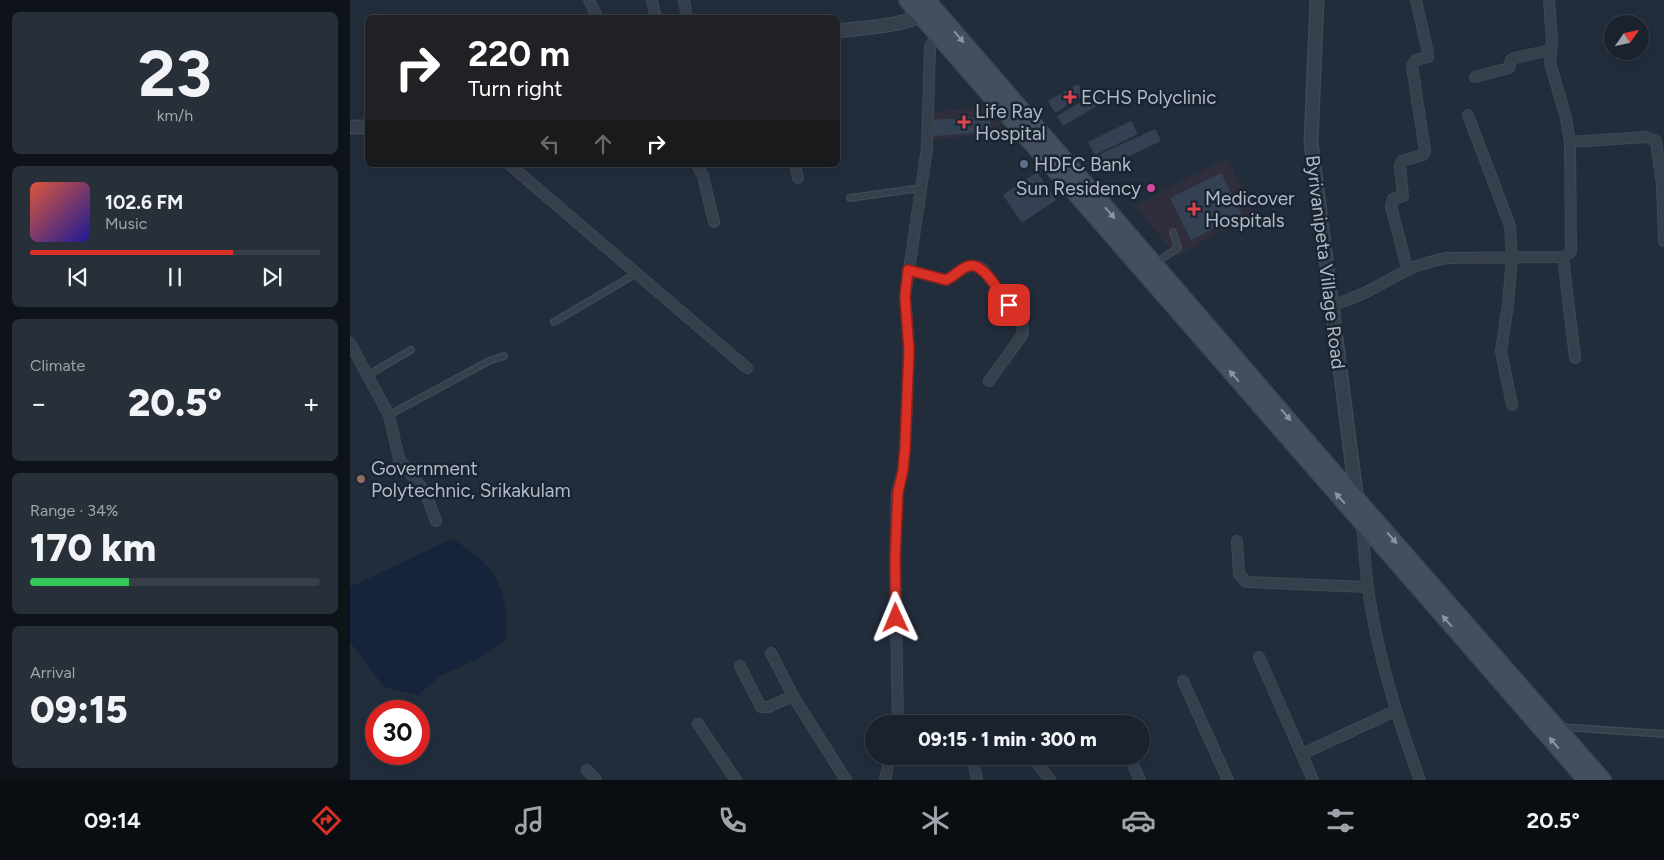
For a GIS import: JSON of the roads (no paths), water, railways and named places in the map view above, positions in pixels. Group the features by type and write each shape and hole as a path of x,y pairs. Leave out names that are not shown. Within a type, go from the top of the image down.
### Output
{"main road":[{"path":"907,0 929,6 1603,780"},
{"path":"929,6 937,34 1586,780"}],"street":[{"path":"589,0 596,15"},
{"path":"652,0 655,15"},
{"path":"684,0 686,15"},
{"name":"Byrivanipeta Village Road","path":"1317,0 1311,142 1356,498 1362,523"},
{"path":"1407,268 1392,202 1403,196 1400,166 1402,161 1424,155 1425,151 1412,66 1416,60 1428,56 1428,53 1416,0"},
{"path":"1332,306 1375,288 1407,268 1447,258 1512,259 1563,257 1571,252 1570,142 1566,118 1552,75 1549,0"},
{"path":"840,30 929,6"},
{"path":"898,715 895,559 898,492 905,448 909,350 905,297 926,148 930,47 937,34"},
{"path":"1475,76 1509,68 1511,60 1514,58 1551,50"},
{"path":"1468,115 1506,211 1510,226 1512,259 1501,351 1512,405"},
{"path":"350,127 365,127"},
{"path":"1570,142 1646,137 1656,142 1662,184 1664,241"},
{"path":"512,167 747,368"},
{"path":"698,167 703,176 714,222"},
{"path":"795,167 798,178"},
{"path":"1563,257 1575,358"},
{"path":"908,270 946,280 966,267 976,266 983,269 1022,323 1023,332 989,381"},
{"path":"350,343 389,415 400,459 425,492 436,521"},
{"path":"1362,523 1367,587 1373,621 1395,711 1420,780"},
{"path":"1237,541 1239,574 1246,582 1367,587"},
{"path":"771,653 793,696 846,780"},
{"path":"1259,657 1313,780"},
{"path":"740,666 761,708 793,696"},
{"path":"1183,680 1228,780"},
{"path":"1302,754 1395,711"},
{"path":"698,724 736,780"},
{"path":"885,780 888,765"},
{"path":"974,765 977,780"},
{"path":"1039,765 1050,780"},
{"path":"1133,765 1140,780"},
{"path":"587,770 596,780"}],"lane":[{"path":"850,198 921,188"},
{"path":"1154,264 1178,248 1173,232"},
{"path":"554,322 637,273"},
{"path":"368,375 411,350"},
{"path":"389,415 489,361 504,356"},
{"path":"1557,727 1664,734"}],"water":[{"path":"452,539 479,558 497,580 505,606 506,639 484,656 440,676 418,695 384,687 350,642 350,587"}],"place":[{"name":"ECHS Polyclinic","path":"1070,97"},
{"name":"Life Ray Hospital","path":"964,122"},
{"name":"HDFC Bank","path":"1024,164"},
{"name":"Sun Residency","path":"1151,188"},
{"name":"Medicover Hospitals","path":"1194,209"},
{"name":"Government Polytechnic, Srikakulam","path":"361,479"}]}
